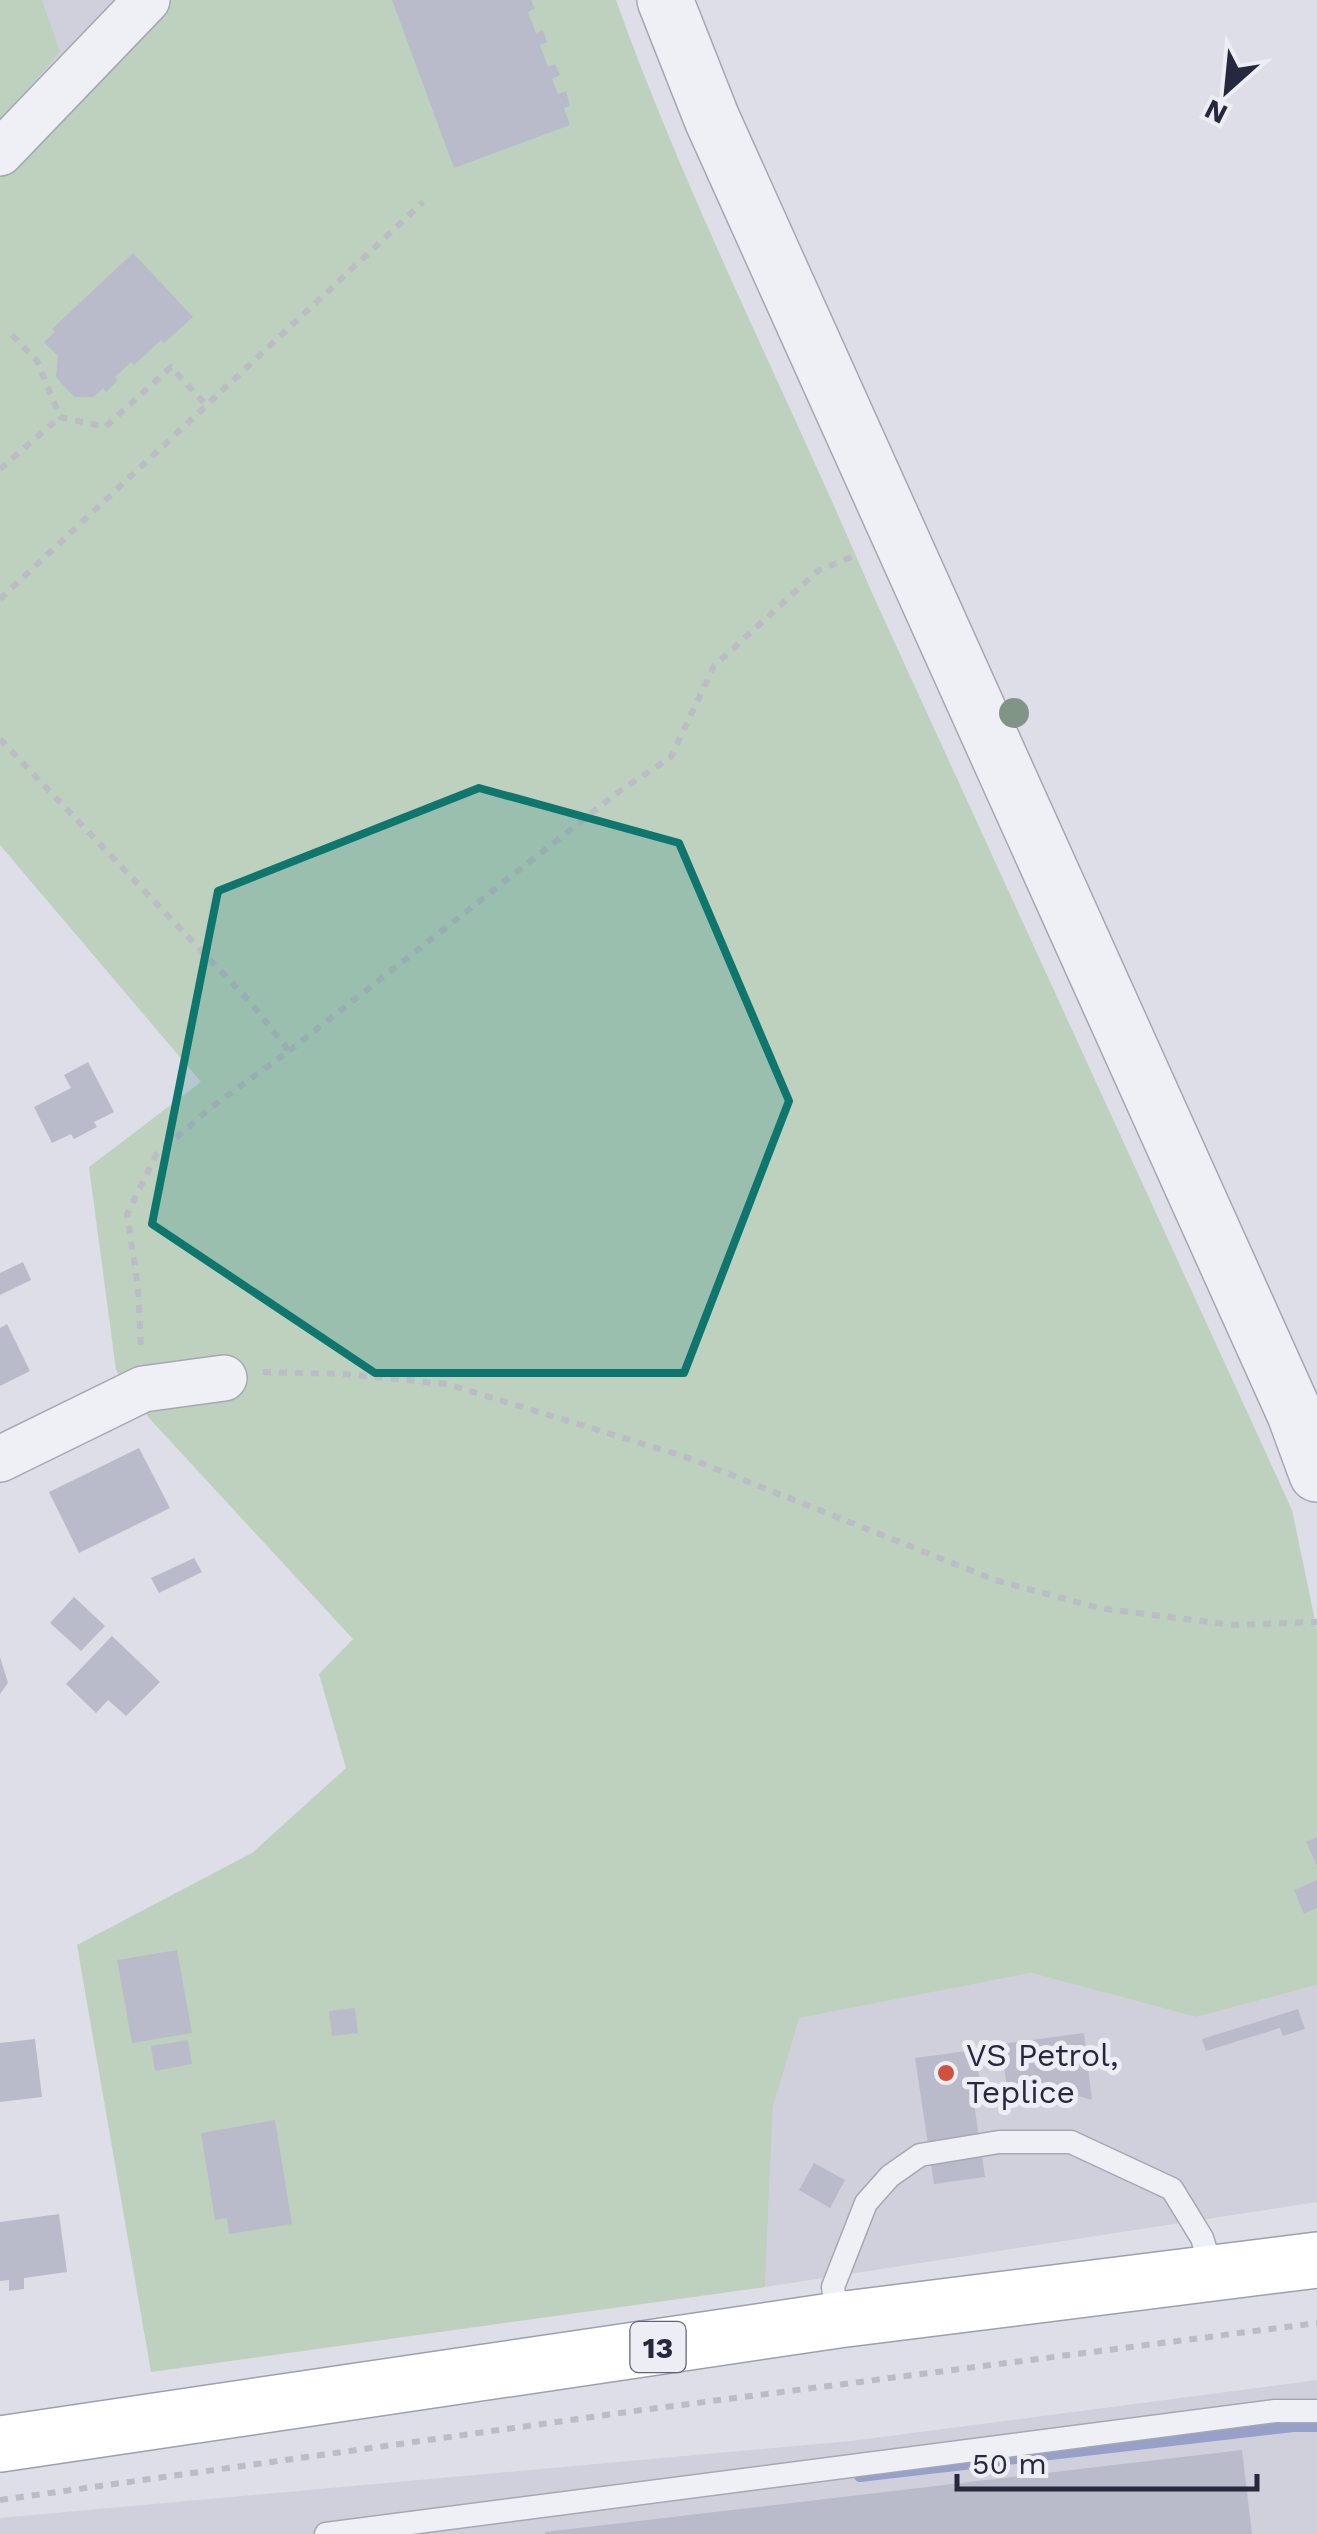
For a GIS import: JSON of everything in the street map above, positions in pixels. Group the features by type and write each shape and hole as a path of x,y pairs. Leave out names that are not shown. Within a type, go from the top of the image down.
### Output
{"main road":[{"name":"13","path":"0,2444 838,2320 1317,2260"}],"street":[{"path":"0,153 147,0"},
{"path":"665,0 712,119 1288,1398 1317,1474"},
{"path":"0,1459 143,1388 224,1378"}],"lane":[{"path":"838,2320 833,2287 866,2203 890,2176 920,2155 999,2142 1071,2142 1172,2189 1202,2238 1208,2274"},
{"path":"326,2534 1275,2411 1317,2411"}],"path":[{"path":"0,598 423,202"},
{"path":"12,335 37,361 60,418"},
{"path":"60,418 104,427 171,366 206,405"},
{"path":"0,469 60,418"},
{"path":"143,1388 138,1287 127,1214 156,1155 208,1109 289,1051 620,790 671,757 714,666 819,570 900,536"},
{"path":"0,740 252,1004 289,1051"},
{"path":"224,1378 259,1372 447,1384 686,1457 995,1580 1099,1608 1156,1616 1234,1626 1317,1622"},
{"path":"0,2500 642,2410 1317,2324"}],"highlighted area":[{"path":"479,788 679,843 789,1101 684,1373 375,1373 152,1224 218,891"}],"shaded area":[{"path":"0,0 172,0 0,173"},
{"path":"1031,1973 1196,2017 1317,1985 1317,2202 765,2287 773,2107 798,2018"},
{"path":"1317,2380 1317,2534 0,2534 0,2518 851,2441"}],"green space":[{"path":"0,0 42,0 60,52 0,122"},
{"path":"172,0 616,0 675,150 872,593 1292,1510 1317,1630 1317,1985 1196,2017 1031,1973 799,2018 773,2107 765,2287 151,2372 77,1945 252,1853 346,1768 319,1674 353,1639 149,1418 116,1370 89,1167 201,1082 0,845 0,173"}],"building":[{"path":"392,0 531,0 535,9 528,12 536,33 543,30 547,42 540,45 548,67 555,64 560,75 552,79 558,94 566,91 570,106 564,108 570,125 454,168"},
{"path":"133,253 193,317 134,365 131,362 106,392 103,388 94,397 74,397 56,377 58,356 44,342 55,332 52,329"},
{"path":"88,1062 114,1112 74,1139 71,1134 52,1143 34,1107 71,1088 64,1075"},
{"path":"23,1262 31,1280 0,1295 0,1273"},
{"path":"7,1324 30,1371 0,1386 0,1328"},
{"path":"139,1448 170,1508 79,1553 49,1492"},
{"path":"194,1558 202,1572 159,1593 151,1578"},
{"path":"74,1597 105,1626 81,1651 50,1623"},
{"path":"112,1636 160,1682 126,1716 108,1700 96,1713 66,1684"},
{"path":"0,1657 8,1683 0,1694"},
{"path":"1317,1837 1317,1866 1306,1842"},
{"path":"1317,1880 1317,1908 1304,1914 1294,1890"},
{"path":"177,1950 192,2033 132,2043 117,1960"},
{"path":"355,2008 358,2033 332,2036 329,2011"},
{"path":"1298,2009 1305,2029 1283,2036 1280,2028 1206,2051 1202,2039"},
{"path":"1084,2033 1092,2100 1071,2094 1038,2098 1037,2091 1008,2095 1001,2044"},
{"path":"35,2039 42,2097 0,2102 0,2043"},
{"path":"188,2040 192,2064 155,2071 151,2046"},
{"path":"974,2050 983,2096 973,2097 985,2177 934,2184 915,2058"},
{"path":"275,2120 292,2224 229,2234 227,2218 215,2220 201,2133"},
{"path":"814,2163 845,2180 830,2208 799,2190"},
{"path":"59,2214 67,2272 24,2278 24,2289 9,2291 9,2280 0,2281 0,2222"},
{"path":"1242,2450 1252,2534 545,2534 545,2532"}],"waterway":[{"path":"860,2476 1317,2426"}],"place":[{"name":"VS Petrol, Teplice","path":"946,2073"}]}
